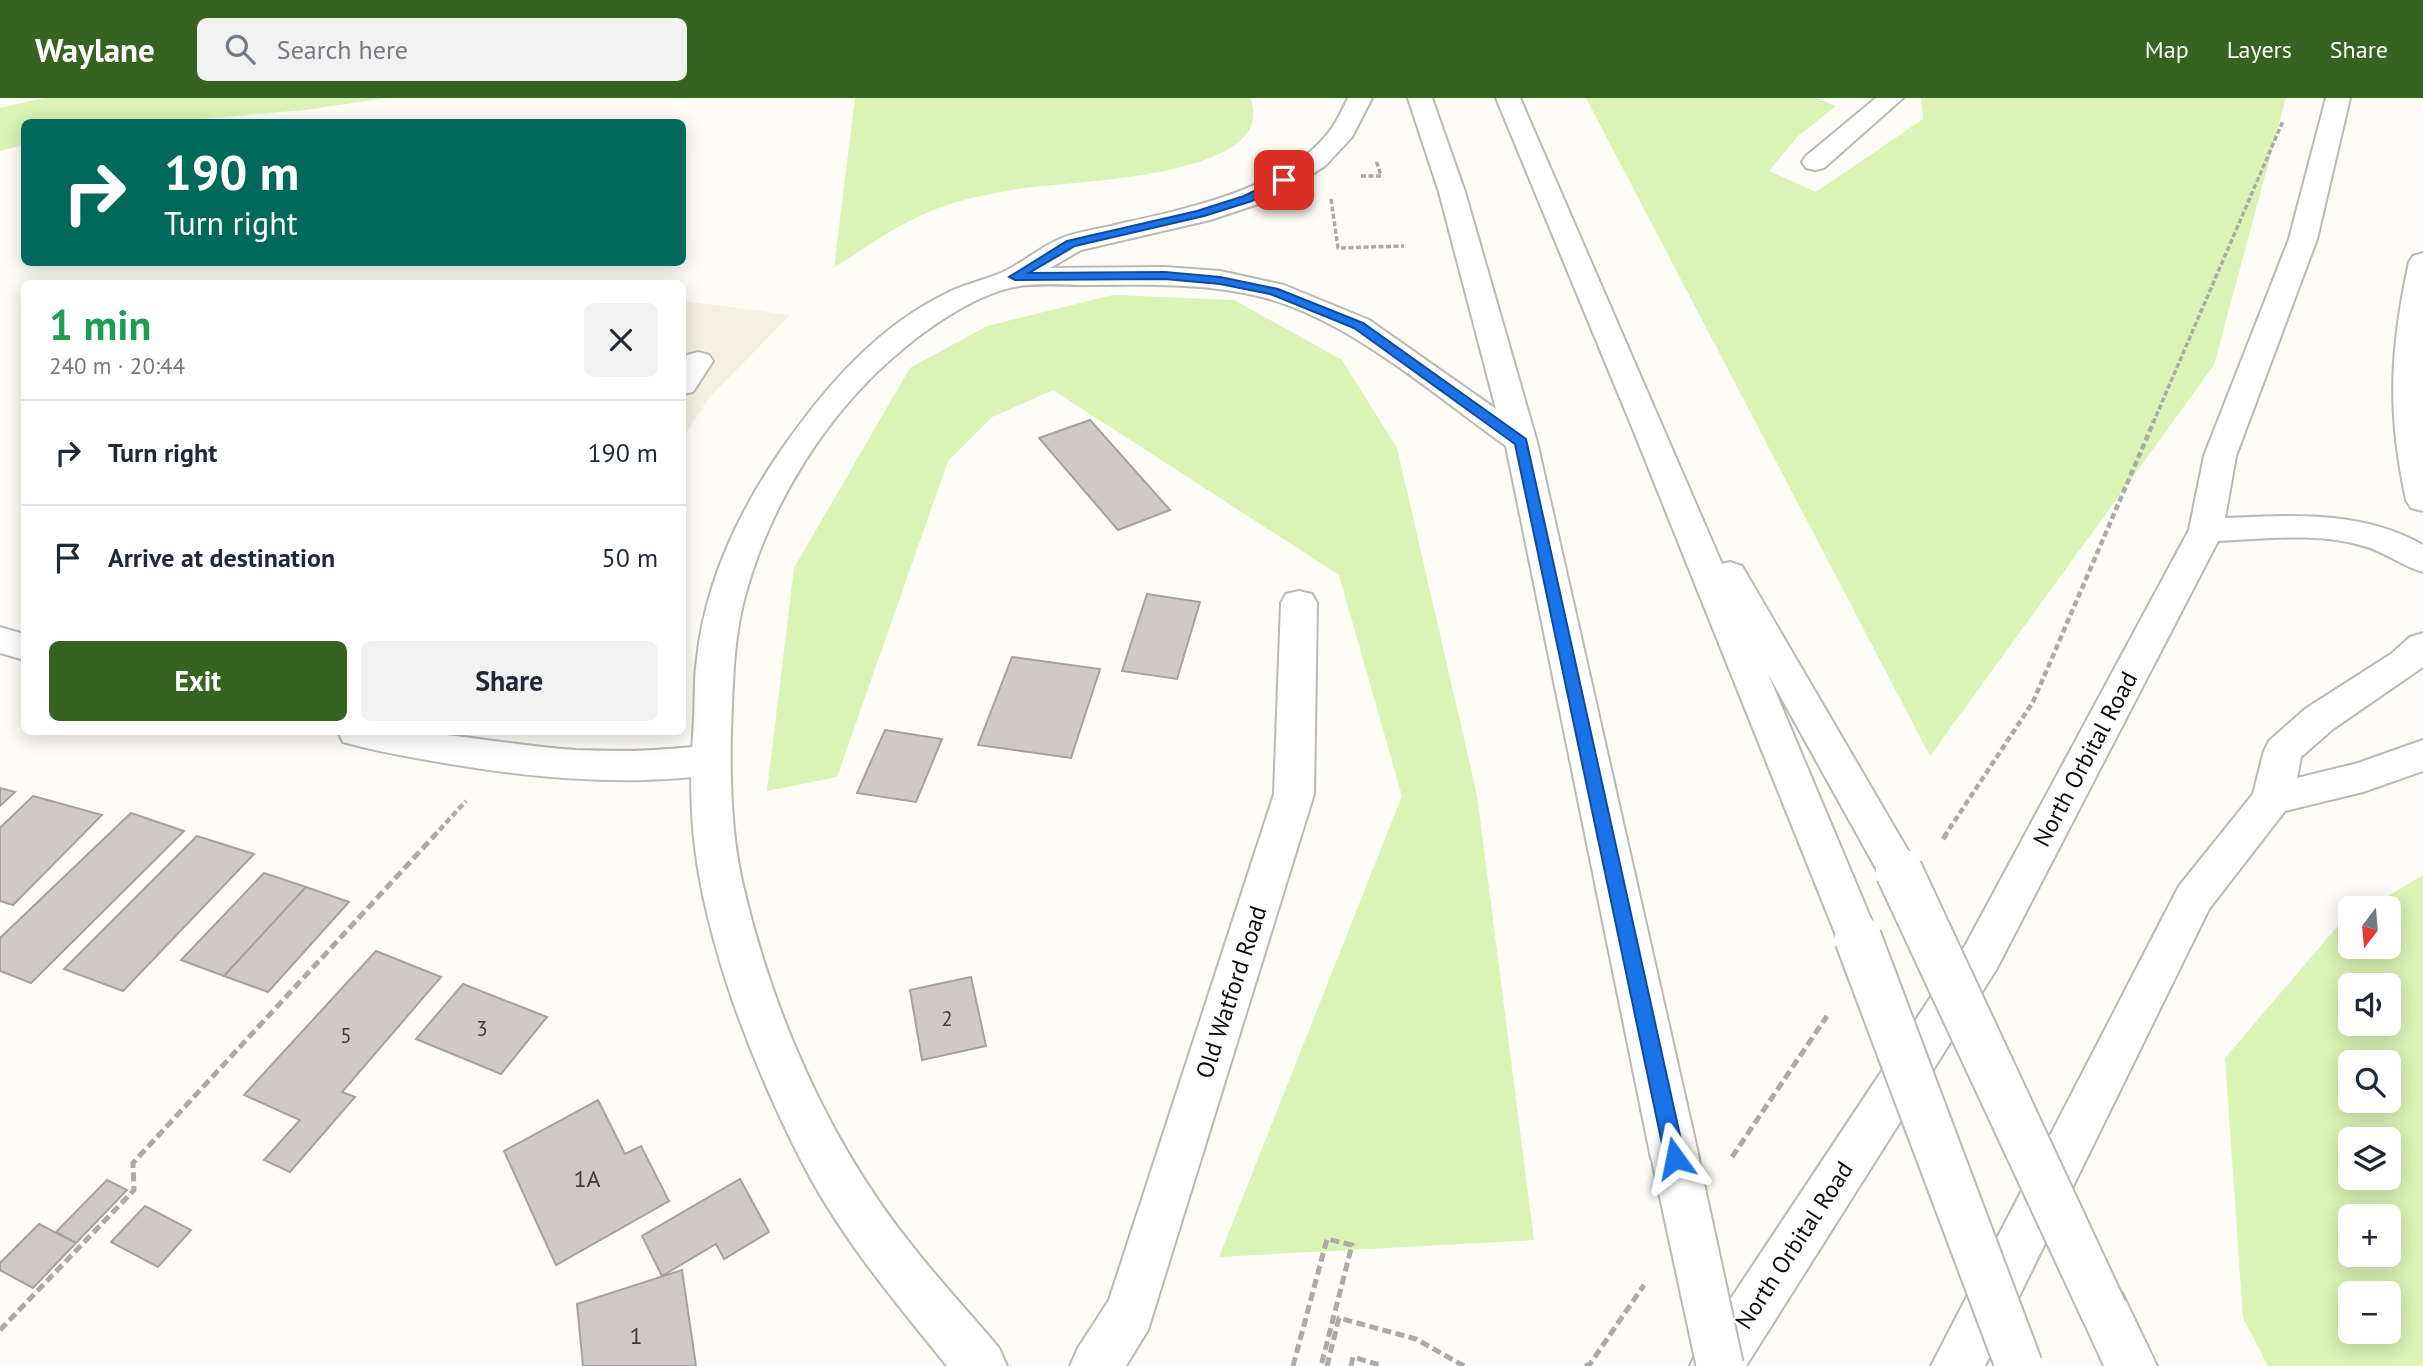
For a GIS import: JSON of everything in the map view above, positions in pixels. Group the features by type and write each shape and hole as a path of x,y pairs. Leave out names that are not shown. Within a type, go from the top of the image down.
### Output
{"main road":[{"path":"981,1366 887,1254 822,1153 777,1055 741,957 722,879 712,815 715,658 725,603 755,520 772,488 832,401 877,355 919,321 959,298 1015,277 1071,244 1200,214 1248,198 1284,180 1315,160 1343,132 1360,98"},
{"path":"1420,98 1452,192 1521,442 1718,1366"},
{"path":"1507,98 1650,432 1858,938 2019,1366"},
{"path":"1815,162 1891,98"},
{"name":"North Orbital Road","path":"1718,1366 1981,957 2206,530 2220,456 2303,239 2338,98"},
{"path":"2423,262 2413,312 2407,382 2414,464 2423,500"},
{"path":"1015,277 1165,276 1220,280 1274,291 1358,326 1521,442"},
{"path":"1650,432 1899,871 2131,1366"},
{"path":"2206,530 2329,526 2353,529 2380,537 2423,560"},
{"name":"Old Watford Road","path":"1096,1366 1130,1312 1294,794 1299,603"},
{"path":"0,640 21,646"},
{"path":"1958,1366 2194,898 2272,799 2283,751 2319,719 2417,658"},
{"path":"382,735 610,768 711,760"},
{"path":"2272,799 2363,777 2423,755"}],"path":[{"path":"1943,840 2034,702 2288,110"},
{"path":"1356,177 1381,176 1370,138 1433,136"},
{"path":"1331,195 1338,248 1404,246"},
{"path":"0,1331 134,1190 133,1163 486,748"},
{"path":"1729,1161 1829,1013"},
{"path":"1293,1366 1327,1239 1352,1245 1321,1366"},
{"path":"1585,1366 1590,1364 1652,1274"},
{"path":"1327,1366 1339,1318 1416,1339 1464,1366"},
{"path":"1351,1366 1353,1357 1383,1366"}],"shaded area":[{"path":"686,301 790,315 708,399 686,433"}],"green space":[{"path":"44,98 386,98 305,110 200,119 21,119 21,146 0,151 0,108"},
{"path":"855,98 1250,98 1252,125 1235,145 1205,160 1124,178 1024,188 941,207 899,227 834,268"},
{"path":"1586,98 1816,98 1836,106 1798,136 1769,171 1816,192 1923,119 1921,98 2286,98 2214,365 1930,756"},
{"path":"1113,295 1234,300 1342,360 1397,448 1477,795 1534,1240 1219,1257 1402,796 1339,575 1053,390 992,417 948,461 837,777 767,791 794,568 910,368 987,326"},
{"path":"2423,875 2423,1366 2268,1366 2243,1318 2225,1058 2337,927 2338,959 2401,959 2401,896 2388,896"}],"building":[{"path":"1090,420 1170,510 1118,530 1039,438"},
{"path":"1147,594 1200,602 1177,679 1122,671"},
{"path":"1012,657 1100,669 1071,758 978,745"},
{"path":"885,730 942,739 916,802 857,793"},
{"path":"0,788 15,792 0,806"},
{"path":"33,796 102,815 13,905 0,901 0,828"},
{"path":"131,813 184,831 31,983 0,971 0,938"},
{"path":"197,836 254,854 123,991 64,969"},
{"path":"264,873 306,887 224,976 181,960"},
{"path":"306,887 349,902 268,992 224,976"},
{"path":"376,951 441,977 342,1092 355,1097 290,1172 264,1160 300,1120 244,1095"},
{"path":"971,977 986,1046 922,1060 910,990"},
{"path":"463,984 547,1017 501,1074 416,1039"},
{"path":"598,1100 625,1154 641,1146 669,1201 556,1265 504,1151"},
{"path":"740,1179 769,1232 724,1259 716,1244 662,1276 642,1236"},
{"path":"107,1180 127,1190 76,1243 56,1232"},
{"path":"145,1206 191,1230 158,1267 111,1242"},
{"path":"39,1224 76,1243 33,1288 0,1270 0,1263"},
{"path":"682,1270 696,1366 583,1366 577,1304"}],"route":[{"path":"1284,180 1248,198 1200,214 1071,244 1015,277 1165,276 1220,280 1274,291 1358,326 1521,442 1675,1158"}]}
